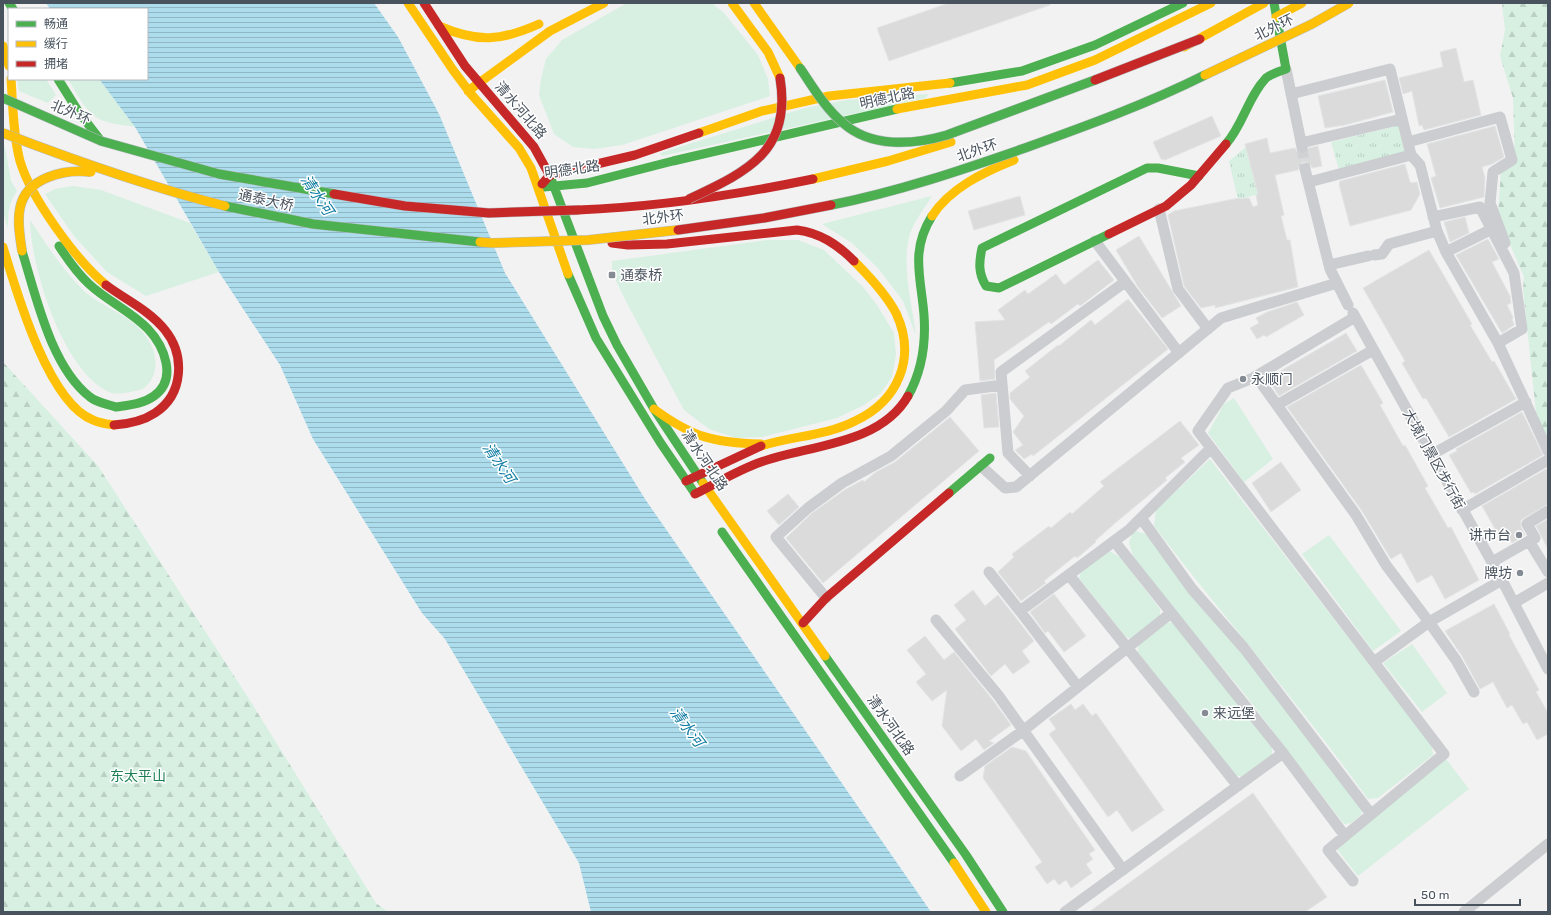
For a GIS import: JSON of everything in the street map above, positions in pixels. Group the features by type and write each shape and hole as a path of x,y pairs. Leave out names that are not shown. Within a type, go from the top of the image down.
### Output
{"main road":[{"name":"清水河北路","path":"408,3 461,82 519,148 531,168 565,266 596,338 610,363 697,497 706,489"},
{"name":"清水河北路","path":"424,3 439,26 474,71 478,82 528,138 539,154 554,186 603,316 617,345 654,409 706,489 803,623 966,855 1003,912"},
{"path":"468,91 478,82 550,31 604,3"},
{"path":"689,199 739,174 761,154 778,130 782,115 783,95 780,78 768,52 732,3"},
{"path":"754,3 830,109 849,129 862,136 884,142 914,142 952,133 1018,110 1200,39"},
{"name":"明德北路","path":"539,188 550,176 635,155 762,112 829,96 933,86 1022,71 1095,46 1183,3"},
{"name":"明德北路","path":"539,188 588,183 673,161 892,110 1027,84 1095,60 1210,3"},
{"name":"北外环","path":"1048,108 1124,77 1200,39 1264,3"},
{"path":"1199,176 1158,168 1147,168 982,248 978,266 980,278 986,286 999,288 1159,210 1171,202 1199,176 1235,134 1246,108 1267,76 1286,69 1274,3"},
{"path":"1276,17 1302,3"},
{"name":"北外环","path":"588,240 764,218 871,197 971,167 1101,121 1200,78 1312,24 1349,3"},
{"path":"439,26 460,36 483,40 520,33 542,22 514,42"},
{"path":"3,46 8,63"},
{"path":"461,82 474,71"},
{"path":"706,489 760,462 860,434 882,426 896,414 910,394 920,368 926,336 917,263 920,244 926,226 942,202 979,176 1007,163 1106,126 1200,78"},
{"path":"4,251 26,317 52,378 64,395 82,414 104,425 130,424 152,416 169,400 178,380 181,362 167,331 153,316 98,278 74,251 24,173 21,163 11,80"},
{"path":"59,80 78,111 101,141"},
{"path":"3,83 12,159 18,180 33,207 71,264 90,285 143,323 157,339 165,358 167,377 159,392 141,403 116,407 91,398 74,380 63,363 47,329 22,250 19,232 21,203 29,190 37,183 67,172 81,170 123,177"},
{"name":"北外环","path":"3,98 101,141 129,150"},
{"name":"北外环","path":"578,210 620,209 762,190 830,177 907,157 1033,113"},
{"name":"通泰大桥","path":"3,133 43,149 172,193 313,224 492,243 588,240"},
{"name":"通泰大桥","path":"129,150 219,174 405,206 489,213 578,210"},
{"path":"588,240 628,245 667,244 797,230 812,232 832,243 856,262 888,300 904,331 906,349 903,369 892,394 871,413 854,422 767,444 686,481"},
{"path":"654,409 676,426 698,436 732,443 767,444"},
{"path":"803,623 826,598 990,458"},
{"name":"清水河北路","path":"716,523 942,844 986,912"}],"street":[{"path":"1286,69 1301,145 1402,119"},
{"path":"1291,94 1390,69 1411,156 1420,164 1437,231 1446,252 1498,343 1548,451"},
{"path":"1408,142 1500,117 1512,160 1493,172 1485,205 1492,229 1514,273 1522,329 1498,343"},
{"path":"1308,182 1411,156"},
{"name":"大境门景区步行街","path":"1305,169 1329,264 1337,283 1547,662"},
{"path":"1433,217 1485,205"},
{"path":"1485,205 1507,247 1504,254"},
{"path":"1159,210 1178,289 1208,329"},
{"path":"1446,252 1492,229"},
{"path":"1329,264 1382,254 1389,244 1437,231"},
{"path":"1095,241 1179,353"},
{"path":"1030,476 1008,453 1001,372 1126,282"},
{"path":"981,466 1004,488 1016,488 1221,318 1337,283"},
{"path":"1352,312 1256,376 1228,388 1198,431 1444,754 1328,850 1353,881"},
{"path":"1277,405 1373,350"},
{"path":"1256,376 1356,515 1386,565 1456,660 1474,692"},
{"path":"826,598 776,537 808,508 842,483 891,456 946,411 965,390 1002,384"},
{"path":"1431,455 1526,402"},
{"path":"1020,611 1069,575 1140,518 1211,448"},
{"path":"1462,510 1548,460"},
{"path":"1492,562 1535,538 1527,524 1548,511"},
{"path":"1140,518 1192,589 1253,660 1371,814"},
{"path":"1114,540 1283,753 1345,836"},
{"path":"1529,541 1548,572"},
{"path":"989,572 1078,687"},
{"path":"1069,575 1238,786"},
{"path":"1374,662 1429,622 1502,580"},
{"path":"1514,603 1548,583"},
{"path":"960,776 1024,730 1171,613"},
{"path":"936,620 998,695 1123,870"},
{"path":"1065,912 1283,753"},
{"path":"1464,912 1548,844"}],"green space":[{"path":"627,3 712,3 724,13 758,55 768,79 770,96 622,145 594,149 573,147 554,134 539,95 546,59 562,40"},
{"path":"1502,3 1548,3 1548,441 1536,412 1523,289 1524,277 1498,216 1501,170 1515,161 1513,98 1500,56 1505,30"},
{"path":"17,80 47,80 56,95 48,103 19,91"},
{"path":"69,80 100,80 135,127 110,123 100,119 84,105"},
{"path":"928,94 926,98 662,156 660,153 805,108 847,100"},
{"path":"1400,125 1407,153 1339,170 1331,142"},
{"path":"3,146 5,147 11,181 17,191 10,204 8,213 8,228 3,212"},
{"path":"1246,147 1258,194 1238,200 1229,161"},
{"path":"73,186 101,190 190,223 219,272 146,296 107,272 74,236 45,194 55,189"},
{"path":"932,196 914,224 908,242 907,277 916,335 903,301 878,268 852,243 822,224"},
{"path":"30,220 56,258 77,284 93,298 128,319 149,341 154,353 156,366 152,378 144,388 125,393 111,393 92,381 77,363 64,341 43,290 36,264"},
{"path":"768,240 798,240 824,250 863,287 877,305 894,333 896,355 892,377 881,393 864,405 837,418 762,437 736,438 709,429 684,410 612,273 612,261"},
{"name":"东太平山","path":"3,362 98,466 249,699 376,903 388,912 3,912"},
{"path":"1234,398 1273,459 1244,482 1208,433 1224,404"},
{"path":"1210,459 1432,746 1433,755 1378,798 1368,799 1316,730 1154,526 1156,510"},
{"path":"1136,531 1146,534 1297,722 1362,808 1361,815 1351,823 1344,824 1243,692 1161,594 1133,556 1129,543 1132,534"},
{"path":"1329,535 1401,631 1373,651 1302,554"},
{"path":"1108,550 1121,558 1160,609 1160,616 1132,639 1126,637 1079,578 1081,572"},
{"path":"1173,622 1272,746 1272,756 1242,777 1235,775 1138,652 1138,646 1166,623"},
{"path":"1412,644 1447,693 1422,712 1383,663"},
{"path":"1446,759 1469,789 1358,876 1336,848"}],"water":[{"name":"清水河","path":"46,3 374,3 398,37 439,114 505,273 645,499 931,912 591,912 579,863 445,639 422,613 313,439 280,365 219,272 135,127 100,80 148,80 148,8 49,8"}],"building":[{"path":"949,3 1049,3 1050,5 889,61 877,28"},
{"path":"1456,48 1464,82 1473,80 1481,115 1424,130 1422,125 1419,126 1412,91 1403,94 1399,78 1443,67 1440,52"},
{"path":"1385,80 1393,112 1345,125 1325,128 1318,96"},
{"path":"1212,116 1221,136 1165,160 1161,159 1153,142"},
{"path":"1495,126 1504,157 1492,164 1482,167 1485,178 1484,197 1440,208 1431,178 1436,176 1427,144"},
{"path":"1267,138 1270,153 1295,148 1297,152 1303,154 1309,148 1318,146 1322,166 1312,168 1310,164 1304,162 1300,164 1298,170 1275,175 1284,215 1281,216 1287,240 1290,240 1298,287 1215,308 1215,305 1201,308 1184,286 1168,215 1174,211 1234,199 1249,198 1253,207 1258,205 1256,195 1258,194 1245,144"},
{"path":"1405,164 1410,182 1417,182 1420,194 1411,210 1350,226 1339,184 1340,181"},
{"path":"1020,196 1025,215 974,230 968,211"},
{"path":"1465,217 1469,233 1450,242 1444,222"},
{"path":"1139,236 1181,306 1162,318 1138,287 1116,250"},
{"path":"1488,239 1499,259 1492,262 1510,296 1511,303 1507,305 1513,317 1512,319 1514,325 1502,333 1456,255"},
{"path":"1429,250 1472,324 1470,325 1492,362 1494,361 1516,399 1449,437 1426,398 1423,399 1402,363 1405,361 1363,288"},
{"path":"1098,260 1114,280 1080,306 1078,304 1051,324 1049,322 994,360 995,379 980,381 975,322 1005,320 998,310 1025,290 1028,294 1056,274 1064,285"},
{"path":"1128,299 1168,349 1033,456 1032,454 1024,459 1015,450 1023,445 1013,432 1024,416 1010,399 1010,393 1030,377 1025,371 1091,320 1095,325"},
{"path":"1297,302 1304,315 1266,337 1264,335 1257,339 1250,328 1259,323 1256,318 1267,312"},
{"path":"1346,333 1357,351 1279,396 1269,381 1272,380 1270,377"},
{"path":"1361,365 1383,403 1380,405 1428,486 1425,488 1448,528 1451,527 1479,580 1445,599 1432,575 1417,583 1401,553 1391,559 1362,511 1287,407"},
{"path":"996,393 999,427 984,428 981,395"},
{"path":"1522,412 1543,455 1475,494 1474,492 1471,493 1449,455 1457,451 1456,449"},
{"path":"950,417 979,451 823,583 786,538 812,513 846,489 863,480 864,482 876,472 895,462"},
{"path":"1180,421 1199,445 1181,458 1185,462 1165,478 1167,480 1114,524 1095,541 1096,542 1077,558 1075,556 1044,581 1046,583 1021,601 998,572 1014,557 1012,554 1049,526 1051,528 1070,512 1072,514 1104,486 1100,482"},
{"path":"1281,462 1301,490 1271,512 1252,483"},
{"path":"1548,468 1548,504 1521,520 1521,527 1525,535 1512,543 1505,530 1498,534 1482,506"},
{"path":"788,494 799,507 779,525 767,511"},
{"path":"1548,519 1548,549 1536,526"},
{"path":"973,590 985,606 998,595 1034,641 1022,651 1030,662 1013,674 1005,664 991,676 955,629 966,620 954,605"},
{"path":"1054,594 1086,636 1064,652 1048,631 1045,633 1030,612"},
{"path":"1494,604 1539,690 1536,692 1548,713 1548,734 1537,740 1527,722 1523,724 1512,705 1507,708 1493,682 1480,689 1462,656 1445,631"},
{"path":"925,636 944,660 954,652 1011,725 989,741 994,743 984,750 976,739 961,751 942,726 947,690 932,701 916,682 926,674 907,650"},
{"path":"1071,704 1075,710 1083,704 1092,716 1096,713 1164,810 1132,832 1117,810 1108,817 1049,734 1056,729 1049,719"},
{"path":"1012,747 1026,751 1095,850 1089,854 1093,859 1086,864 1092,873 1071,888 1066,880 1059,885 1054,879 1047,884 1035,867 1042,862 983,778 985,766"},
{"path":"1253,793 1327,897 1305,912 1089,912"}],"tunnel":[{"path":"1302,147 1305,169"}],"traffic: fast":[{"path":"9,3 12,8"},
{"path":"950,83 1022,71 1095,45 1183,3"},
{"path":"1226,144 1237,128 1250,102 1266,78 1286,69 1274,3"},
{"path":"800,68 825,104 843,123 866,137 893,142 920,141 947,135 1095,80"},
{"path":"831,205 905,187 1025,148 1139,105 1205,75"},
{"path":"59,80 78,111 101,141"},
{"path":"3,98 101,141 219,174 334,194"},
{"path":"544,187 587,183 673,161 897,109"},
{"path":"1109,234 999,288 986,286 983,281 980,272 982,248 1147,168 1158,168 1199,176"},
{"path":"550,176 603,316 617,345 654,409 703,483"},
{"path":"225,206 313,224 480,242"},
{"path":"908,396 917,377 924,346 924,315 919,276 919,253 925,229 932,216"},
{"path":"59,246 73,266 89,284 148,329 154,336 163,353 167,372 161,389 150,399 136,404 116,407"},
{"path":"22,251 39,309 55,349 65,368 76,384 90,397 99,402 116,407"},
{"path":"568,274 596,338 660,442 694,492"},
{"path":"949,493 990,458"},
{"path":"722,532 954,863"},
{"path":"825,656 966,855 1003,912"}],"traffic: slow":[{"path":"408,3 453,70 471,94 519,148 531,168 568,274"},
{"path":"468,91 550,31 604,3"},
{"path":"732,3 768,52 780,78"},
{"path":"754,3 800,68"},
{"path":"897,109 1027,85 1095,60 1211,3"},
{"path":"1184,47 1264,3"},
{"path":"1276,17 1302,3"},
{"path":"1205,75 1312,24 1349,3"},
{"path":"439,26 466,35 489,38 513,34 539,24"},
{"path":"3,46 8,63"},
{"path":"11,80 16,141 20,161 26,176 44,210 56,228 81,260 106,285"},
{"path":"699,133 762,111 829,96 950,83"},
{"path":"3,133 113,173 169,191 225,206"},
{"path":"813,179 888,161 951,142"},
{"path":"932,216 948,197 968,182 1014,160"},
{"path":"22,251 19,230 19,213 24,197 30,189 38,182 48,177 70,172 91,172"},
{"path":"480,242 492,243 588,240 678,230"},
{"path":"3,247 25,316 48,369 62,392 77,409 93,420 100,423 114,425"},
{"path":"761,446 832,430 855,421 870,412 882,402 892,390 900,376 904,362 904,346 902,330 896,313 882,292 854,261"},
{"path":"654,409 680,426 704,437 730,442 761,444"},
{"path":"703,483 825,656"},
{"path":"954,863 986,912"}],"traffic: jam":[{"path":"424,3 465,66 534,147 550,176"},
{"path":"1095,80 1200,39"},
{"path":"689,199 729,179 746,168 760,156 772,142 779,124 782,103 780,78"},
{"path":"542,184 550,175 635,155 699,133"},
{"path":"1109,234 1166,206 1191,185 1226,144"},
{"path":"578,210 667,203 755,190 813,179"},
{"path":"334,194 405,206 489,213 578,210"},
{"path":"678,230 764,218 831,205"},
{"path":"612,243 628,245 667,244 797,230 805,231 828,240 854,261"},
{"path":"106,285 145,311 159,323 172,340 178,362 176,385 172,396 165,405 146,418 130,423 114,425"},
{"path":"695,494 752,465 780,456 821,447 862,434 880,425 896,412 908,396"},
{"path":"686,481 761,446"},
{"path":"803,623 826,598 949,493"}],"place":[{"name":"通泰桥","path":"612,275"},
{"name":"永顺门","path":"1243,379"},
{"name":"讲市台","path":"1519,535"},
{"name":"牌坊","path":"1520,573"},
{"name":"来远堡","path":"1205,713"}]}
